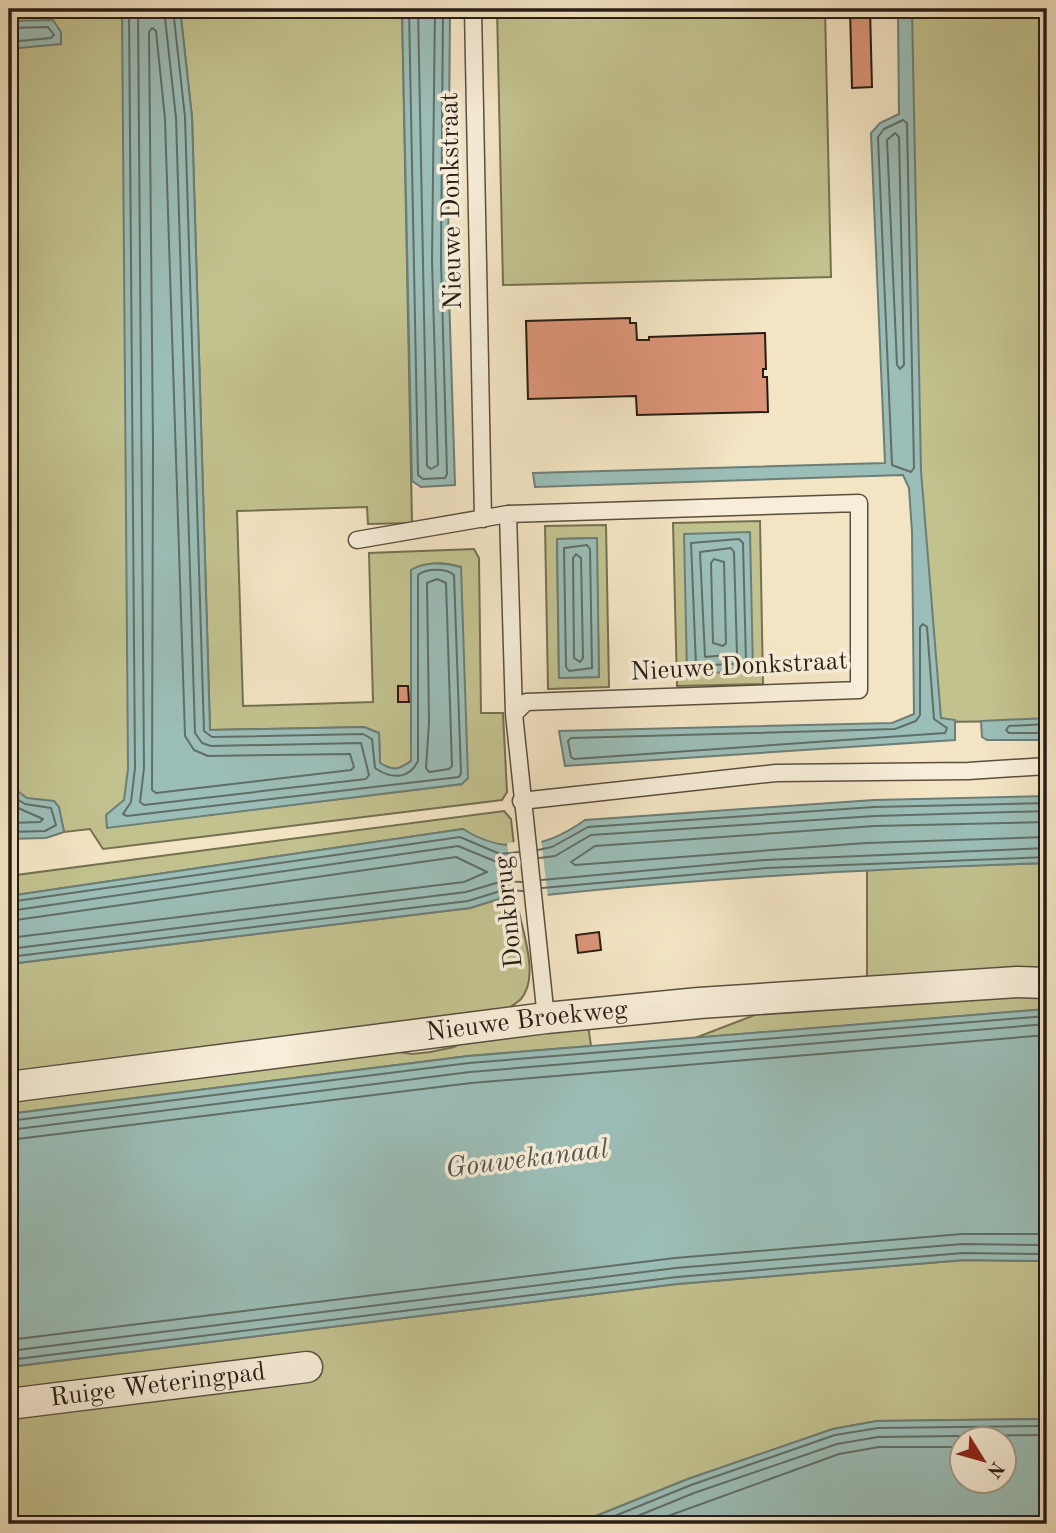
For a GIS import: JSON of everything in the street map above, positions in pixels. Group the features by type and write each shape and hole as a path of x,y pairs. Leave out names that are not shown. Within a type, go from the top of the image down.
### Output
{"street":[{"name":"Nieuwe Broekweg","path":"9,1087 546,1018 699,1003 1017,982 1047,983"},
{"name":"Ruige Weteringpad","path":"9,1404 307,1367"}],"lane":[{"name":"Nieuwe Donkstraat","path":"473,9 483,519"},
{"name":"Nieuwe Donkstraat","path":"357,540 508,514 859,503 859,690 526,702 514,714"},
{"path":"508,514 514,714 522,801 776,773 968,771 1047,766"},
{"name":"Donkbrug","path":"522,801 546,1018"}],"green space":[{"path":"9,9 137,9 145,810 107,827 462,784 461,567 455,565 429,564 411,570 411,761 407,764 392,768 380,763 379,733 364,727 210,730 192,117 180,9 402,9 412,523 368,524 367,507 237,511 243,706 373,702 369,553 474,549 479,558 481,713 503,713 507,792 502,800 103,849 90,829 64,832 60,814 9,798"},
{"path":"497,9 825,9 831,277 503,285"},
{"path":"909,9 1047,9 1047,721 924,722"},
{"path":"760,521 763,684 677,686 673,523"},
{"path":"606,525 609,687 548,689 545,526","holes":["596,538 599,677 559,678 557,539"]},
{"path":"504,811 511,819 514,846 487,842 463,829 9,896 9,876"},
{"path":"1047,863 1047,1009 695,1038 786,1003 867,996 867,869"},
{"path":"505,897 507,913 519,912 530,969 526,990 521,999 503,1012 9,1078 9,964 470,908"},
{"path":"588,1024 591,1046 468,1056 9,1114 9,1095 381,1049 412,1054 430,1052 454,1047 472,1037"},
{"path":"964,1260 1047,1261 1047,1419 877,1421 833,1429 688,1479 576,1524 9,1524 9,1367 677,1284"}],"water":[{"path":"122,9 180,9 192,117 210,730 364,727 379,733 380,763 392,768 407,764 411,761 411,570 435,564 461,567 468,778 462,784 107,828 106,815 124,800 128,769"},
{"path":"402,9 450,9 448,261 455,485 421,487 412,481"},
{"path":"898,9 912,9 921,471 941,718 955,720 955,740 565,766 559,731 892,723 914,714 912,532 909,488 903,475 535,487 533,473 885,463 871,133 880,123 899,114"},
{"path":"53,20 61,32 61,44 9,49 9,21"},
{"path":"750,532 753,672 687,673 684,534"},
{"path":"597,538 599,677 559,678 557,539"},
{"path":"1047,718 1047,740 987,740 982,737 981,721"},
{"path":"9,785 27,798 54,801 59,807 64,832 46,838 9,839"},
{"path":"1047,796 1047,863 783,875 519,898 505,897 470,908 9,964 9,896 463,829 494,843 525,845 555,837 585,820 874,800"},
{"name":"Gouwekanaal","path":"1047,1009 1047,1261 964,1260 677,1284 9,1367 9,1114 469,1056"},
{"path":"1047,1419 1047,1524 576,1524 688,1479 833,1429 877,1421"}],"pier":[{"path":"541,839 548,898 514,901 507,843"}],"building":[{"path":"850,9 870,9 872,87 852,88"},
{"path":"630,318 630,323 636,323 637,340 649,340 649,337 765,333 766,369 763,369 763,377 767,377 768,412 637,415 636,396 528,399 526,321"},
{"path":"398,686 408,686 409,702 398,702"},
{"path":"599,932 601,950 578,953 576,935"}]}
